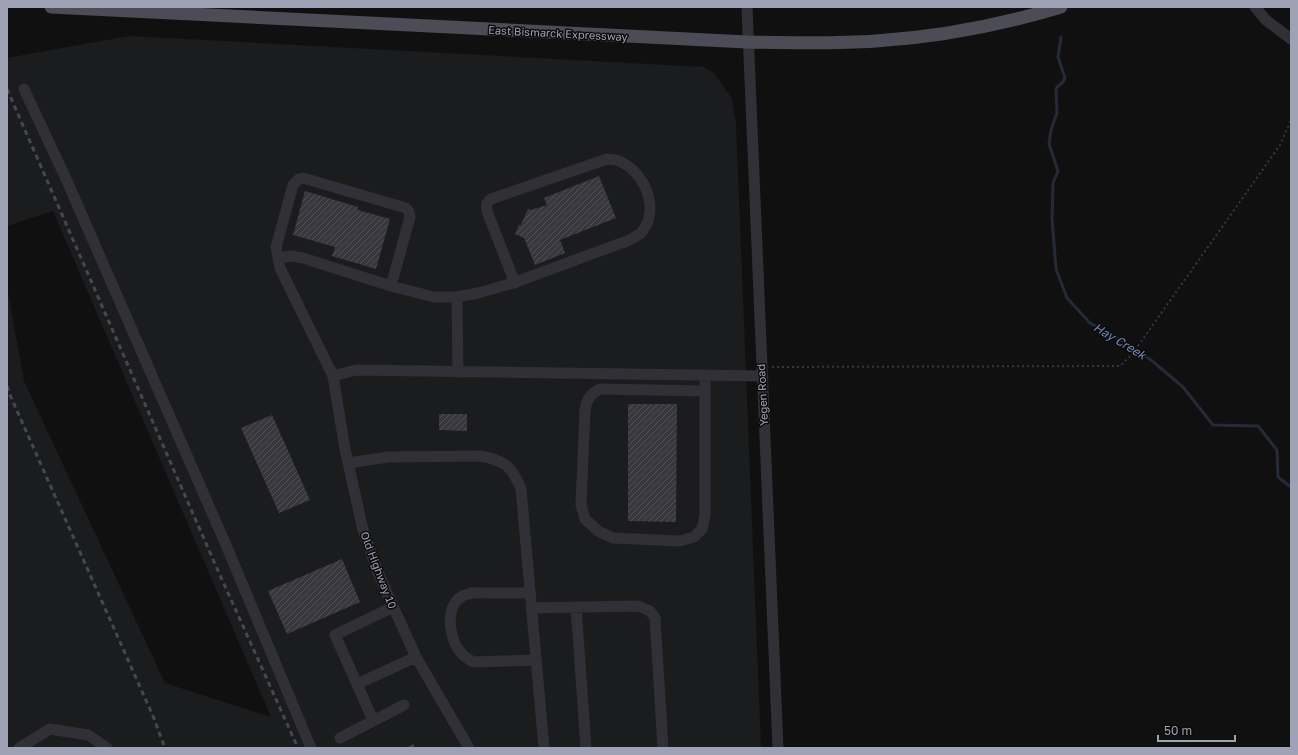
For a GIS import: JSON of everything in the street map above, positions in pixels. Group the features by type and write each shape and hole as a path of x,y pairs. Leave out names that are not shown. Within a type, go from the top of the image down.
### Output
{"main road":[{"name":"East Bismarck Expressway","path":"51,7 747,42 856,42 901,39 936,35 985,26 1061,7"}],"street":[{"name":"Yegen Road","path":"747,7 747,42 778,748"},
{"path":"1255,7 1266,20 1291,39"},
{"path":"24,89 67,181 226,545 311,748"},
{"path":"278,258 291,256 303,258 391,286 434,297 457,297 478,293 515,283 627,241 639,234 646,225 650,211 650,199 640,178 630,168 618,160 607,159 538,182 488,201 486,204 488,214 515,283"},
{"name":"Old Highway 10","path":"391,286 410,217 409,212 401,206 303,178 299,179 293,185 276,247 280,268 333,376 345,448 364,530 379,575 416,657 469,748"},
{"path":"457,297 458,372"},
{"path":"333,376 356,370 705,375 761,372"},
{"path":"705,375 705,391 705,515 702,529 694,537 680,540 613,538 598,530 585,519 581,505 585,410 587,400 592,393 600,389 705,391"},
{"path":"349,463 388,457 481,456 495,459 509,467 515,475 521,489 544,748"},
{"path":"530,593 469,594 458,599 451,610 450,626 453,639 458,650 468,660 474,662 536,660"},
{"path":"531,608 638,606 650,611 654,616 663,748"},
{"path":"373,720 334,635 393,607"},
{"path":"576,607 586,748"},
{"path":"357,684 416,657"},
{"path":"340,738 404,705"},
{"path":"19,748 50,729 88,735 107,748"}],"path":[{"path":"761,372 1120,366 1133,353 1280,145 1291,120"}],"shaded area":[{"path":"129,36 704,67 715,74 732,99 736,124 761,748 7,748 7,287 24,381 165,683 271,717 53,211 7,226 7,58"}],"building":[{"path":"599,176 616,218 560,240 565,253 535,265 524,238 515,234 528,209 531,210 547,205 544,198"},
{"path":"305,191 358,207 358,210 390,219 376,269 332,256 335,247 293,235"},
{"path":"628,404 677,404 676,522 628,521"},
{"path":"439,414 467,414 467,431 439,430"},
{"path":"272,415 310,500 279,513 241,428"},
{"path":"342,559 360,602 287,634 268,591"},
{"path":"413,744 416,748 406,748"}],"waterway":[{"name":"Hay Creek","path":"1061,37 1058,57 1065,78 1057,87 1056,91 1057,113 1051,130 1049,144 1058,171 1053,183 1052,219 1056,269 1067,298 1090,323 1125,342 1151,360 1183,387 1213,425 1258,426 1277,450 1278,477 1291,487"}],"railway":[{"path":"7,89 215,564 298,748"},
{"path":"7,386 153,716 165,748"}]}
